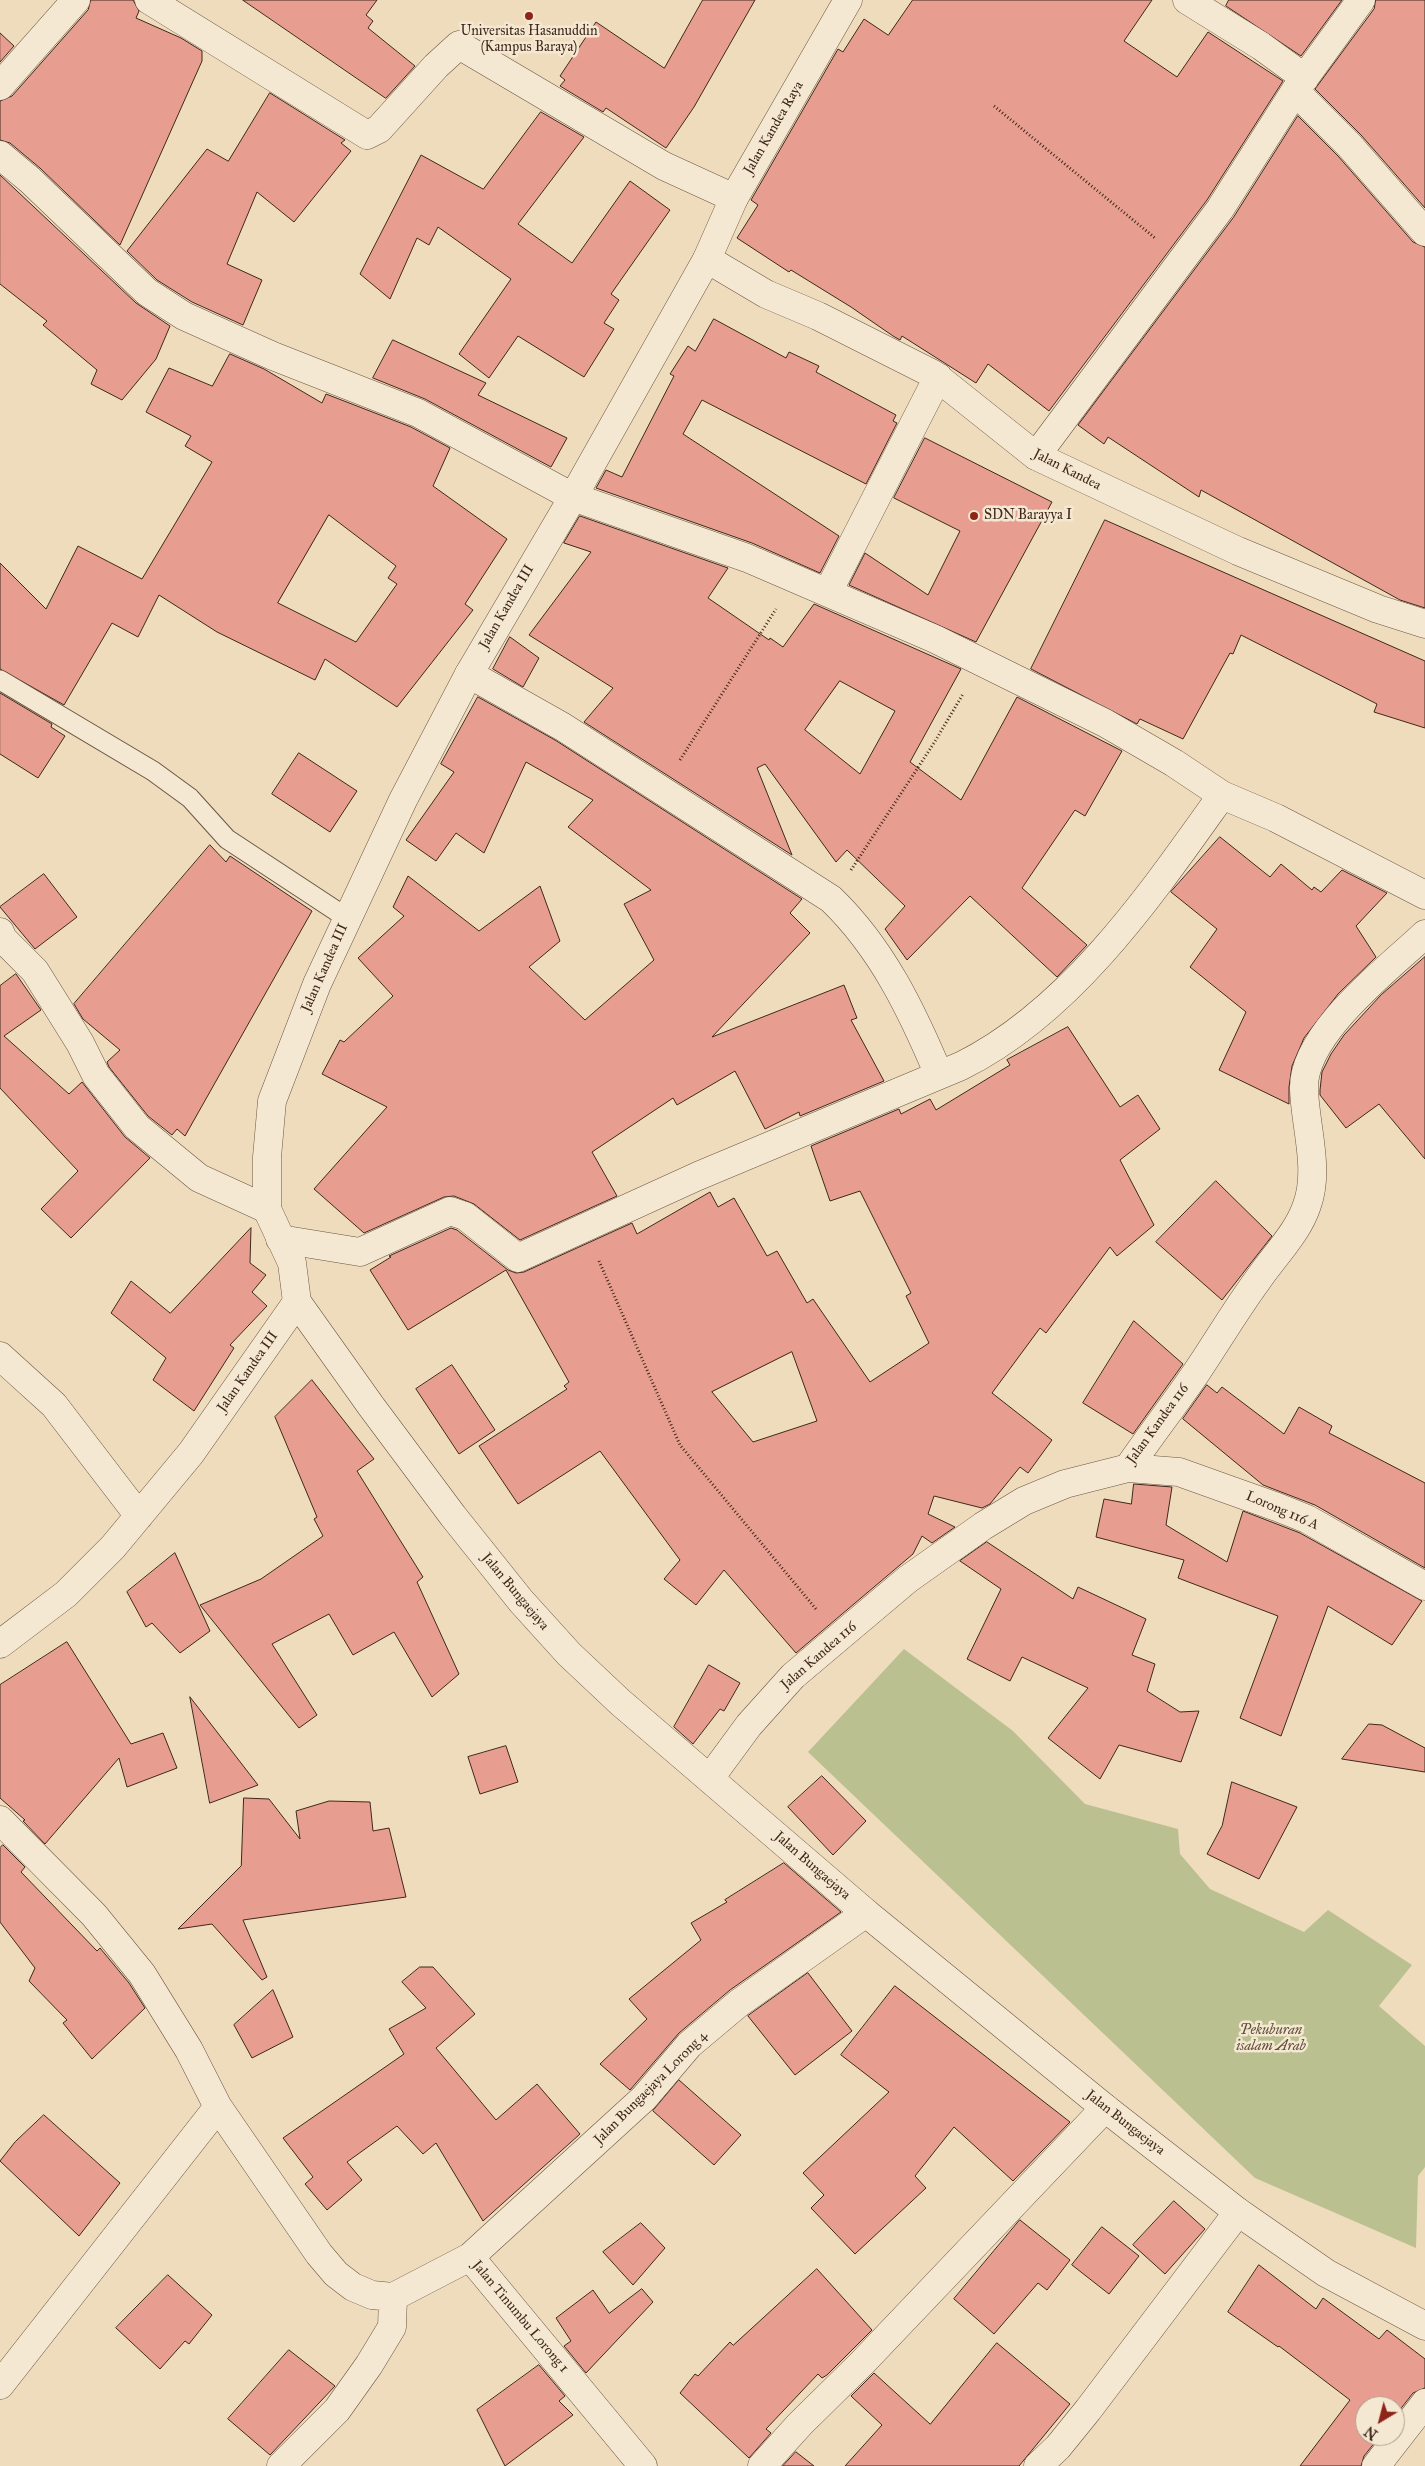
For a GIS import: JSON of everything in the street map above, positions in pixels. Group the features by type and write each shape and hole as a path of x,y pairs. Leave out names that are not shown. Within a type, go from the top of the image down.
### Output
{"street":[{"path":"0,86 76,0"},
{"path":"149,0 367,135 379,129 436,66 459,45 664,166 734,198"},
{"name":"Jalan Kandea Raya","path":"707,259 734,198 848,0"},
{"path":"1187,0 1261,46 1300,85 1349,146 1425,232"},
{"path":"1036,456 1220,209 1300,85 1361,0"},
{"path":"0,155 30,180 148,292 184,316 273,356 411,410 573,497 747,558 935,639 1105,723 1174,763 1222,795 1276,818 1425,895"},
{"name":"Jalan Kandea III","path":"2,1639 66,1594 113,1547 191,1453 297,1302 292,1263 267,1209 267,1157 272,1101 296,1035 347,918 403,800 469,674 573,497 707,259"},
{"name":"Jalan Kandea","path":"707,259 766,294 818,316 938,377 1036,456 1238,551 1378,609 1425,624"},
{"path":"828,592 938,377"},
{"path":"469,674 563,728 832,899 859,928 878,953 918,1025 939,1075"},
{"path":"280,1239 360,1252 450,1211 465,1216 518,1258 698,1176 992,1051 1034,1020 1072,983 1155,887 1222,795"},
{"path":"0,932 3,939 34,971 80,1043 96,1075 137,1128 199,1178 267,1209"},
{"name":"Jalan Kandea 116","path":"710,1778 772,1699 793,1676 908,1579 983,1526 1016,1506 1065,1484 1128,1468 1196,1373 1257,1280 1298,1225 1308,1204 1312,1173 1304,1087 1309,1066 1320,1042 1342,1012 1367,986 1425,934"},
{"name":"Jalan Bungaejaya","path":"297,1302 370,1406 453,1516 521,1601 570,1654 620,1702 866,1913 1105,2108 1238,2212 1326,2273 1425,2326"},
{"path":"0,1356 54,1405 139,1516"},
{"name":"Lorong 116 A","path":"1128,1468 1179,1472 1277,1507 1307,1519 1425,1586"},
{"path":"0,1820 94,1915 142,1974 188,2050 218,2106 319,2254 336,2274 353,2287 372,2295 393,2297 392,2327 369,2365 338,2410 281,2466"},
{"name":"Jalan Bungaejaya Lorong 4","path":"470,2257 623,2119 644,2098 689,2045 739,2003 866,1913"},
{"path":"0,2385 218,2106"},
{"path":"762,2466 1105,2108"},
{"path":"1038,2466 1058,2447 1088,2410 1238,2212"},
{"name":"Jalan Tinumbu Lorong 1","path":"393,2297 470,2257 642,2466"},
{"path":"1376,2466 1425,2403"}],"lane":[{"path":"0,680 153,771 190,798 227,839 347,918"}],"path":[{"path":"994,106 1182,260"},
{"path":"661,790 796,578"},
{"path":"832,899 934,743 981,662"},
{"path":"585,1229 680,1445 840,1638"}],"green space":[{"name":"Pekuburan isalam Arab","path":"904,1649 1013,1731 1085,1804 1178,1829 1180,1854 1210,1889 1304,1932 1328,1910 1412,1965 1379,2006 1425,2046 1425,2167 1418,2176 1416,2248 1255,2178 808,1752"}],"building":[{"path":"91,0 133,0 139,11 136,18 181,38 202,51 202,61 120,245 40,168 10,143 0,140 0,101 12,96 88,10"},
{"path":"243,0 377,0 366,15 373,21 368,28 415,66 386,98"},
{"path":"703,0 755,0 694,107 666,148 606,108 603,112 560,86 565,80 560,76 596,22 664,68"},
{"path":"913,0 1152,0 1124,41 1177,77 1208,32 1283,81 1207,200 1049,411 988,364 976,383 902,336 900,340 893,336 851,307 791,270 789,272 737,238 758,205 751,200 838,49 843,52 864,19 888,35"},
{"path":"1229,0 1342,0 1301,56 1226,6"},
{"path":"1376,0 1425,0 1425,208 1361,135 1315,89 1374,9"},
{"path":"0,33 14,46 0,62"},
{"path":"270,93 345,140 341,143 351,151 294,222 257,192 227,264 262,280 243,325 192,302 157,280 127,251 207,149 228,161"},
{"path":"541,112 584,137 518,224 572,263 630,181 670,210 611,294 619,300 604,323 614,329 584,377 518,336 489,378 459,354 511,279 438,227 429,245 417,238 390,299 360,274 421,155 483,189"},
{"path":"1298,116 1338,156 1413,242 1425,247 1425,608 1400,600 1201,490 1199,497 1108,437 1104,444 1078,425 1233,218"},
{"path":"0,175 136,303 170,326 156,359 122,400 91,384 97,370 43,325 47,321 0,284"},
{"path":"714,319 786,358 789,352 819,366 816,372 896,415 893,421 897,423 866,484 702,400 683,434 839,536 820,573 752,543 596,488 606,470 622,477 674,376 670,374 688,346 695,351"},
{"path":"393,340 486,383 478,395 567,438 551,467 425,399 373,378"},
{"path":"230,354 264,369 322,403 326,394 411,427 450,448 433,486 507,539 465,604 473,610 397,707 325,659 315,680 217,632 159,595 138,637 112,623 64,705 0,669 0,563 46,609 78,546 142,579 212,462 185,446 191,436 146,412 169,368 212,386","holes":["329,515 396,566 388,578 397,584 356,642 278,603"]},
{"name":"SDN Barayya I","path":"925,438 1052,502 976,642 849,585 865,553 928,595 960,531 894,498"},
{"path":"580,516 728,568 708,598 769,640 770,638 783,647 814,604 961,669 910,762 961,800 1017,697 1122,751 1085,816 1075,810 1022,888 1087,945 1057,977 970,896 907,960 885,929 905,906 847,850 836,862 765,764 757,768 792,855 584,722 613,688 529,635 591,552 564,543","holes":["840,681 895,711 860,774 805,730"]},
{"path":"1105,520 1425,661 1425,728 1374,712 1377,704 1241,635 1233,654 1230,653 1183,739 1140,719 1137,724 1031,669"},
{"path":"510,637 539,658 523,687 493,669"},
{"path":"0,693 52,724 51,727 65,736 38,778 0,754"},
{"path":"478,697 555,740 802,899 790,913 810,933 712,1037 844,985 857,1018 851,1020 884,1081 800,1116 799,1112 765,1129 735,1071 677,1105 673,1098 592,1152 617,1196 520,1240 474,1204 454,1196 444,1197 364,1233 314,1189 387,1107 322,1074 340,1040 344,1042 393,996 358,958 404,916 393,907 408,876 479,931 540,886 560,941 529,967 585,1020 654,960 624,904 651,890 568,827 593,800 526,762 484,853 456,833 436,861 406,840 454,772 441,764"},
{"path":"299,753 357,791 330,832 272,794"},
{"path":"1220,837 1270,877 1281,864 1312,890 1314,887 1321,892 1342,870 1387,893 1356,926 1376,957 1338,994 1304,1038 1292,1066 1289,1104 1219,1070 1246,1012 1190,967 1217,929 1171,892"},
{"path":"210,845 226,862 230,856 312,911 185,1136 177,1129 172,1135 148,1116 109,1067 107,1062 120,1050 83,1019 74,1004"},
{"path":"44,874 77,917 35,949 0,907"},
{"path":"1425,957 1425,1159 1379,1104 1346,1128 1320,1095 1320,1090 1322,1072 1344,1035 1381,995"},
{"path":"16,974 41,1010 4,1036 69,1094 82,1082 125,1137 150,1158 71,1238 41,1209 78,1171 0,1088 0,986"},
{"path":"1068,1027 1120,1107 1138,1095 1160,1129 1120,1160 1154,1225 1117,1256 1110,1247 1046,1333 1040,1328 992,1393 1052,1440 1028,1473 1020,1467 990,1504 982,1508 934,1496 928,1514 955,1527 932,1543 922,1536 913,1554 796,1653 724,1570 696,1605 664,1579 680,1560 600,1451 518,1504 479,1446 567,1389 564,1386 569,1382 506,1270 408,1330 370,1270 391,1257 389,1256 451,1228 457,1230 508,1270 516,1273 524,1272 632,1223 637,1234 710,1192 718,1207 734,1198 767,1256 777,1251 807,1303 813,1299 870,1382 929,1343 906,1296 911,1293 860,1191 830,1201 811,1146 899,1109 901,1114 930,1099 936,1110 1010,1065 1007,1060","holes":["792,1352 817,1421 753,1442 712,1392"]},
{"path":"1216,1181 1272,1236 1222,1300 1156,1242"},
{"path":"251,1228 250,1263 266,1275 252,1292 267,1306 230,1345 234,1348 194,1411 153,1380 166,1358 111,1313 131,1281 170,1313"},
{"path":"1134,1321 1183,1364 1133,1434 1083,1403"},
{"path":"452,1365 495,1430 459,1454 416,1389"},
{"path":"312,1380 374,1459 357,1471 423,1577 417,1582 459,1674 432,1697 394,1632 353,1655 329,1614 272,1644 317,1715 299,1728 200,1605 261,1579 323,1536 314,1519 317,1517 275,1417"},
{"path":"1207,1385 1217,1393 1222,1387 1284,1434 1299,1407 1332,1426 1329,1433 1425,1483 1425,1568 1315,1505 1263,1485 1183,1419"},
{"path":"1134,1484 1172,1487 1166,1525 1227,1562 1243,1511 1300,1533 1422,1601 1392,1645 1328,1606 1281,1736 1240,1718 1278,1616 1178,1578 1184,1560 1096,1537 1104,1499 1131,1504"},
{"path":"987,1542 1073,1599 1078,1587 1146,1619 1132,1655 1155,1664 1147,1691 1180,1712 1199,1711 1181,1762 1119,1745 1100,1779 1048,1738 1088,1688 1022,1657 1010,1681 967,1659 1001,1589 960,1561"},
{"path":"175,1553 210,1631 180,1653 152,1623 146,1627 127,1592"},
{"path":"67,1642 131,1744 163,1733 177,1768 127,1787 119,1758 45,1844 23,1821 25,1820 0,1798 0,1685"},
{"path":"709,1665 740,1683 724,1711 720,1709 693,1744 674,1727"},
{"path":"190,1697 258,1785 210,1803"},
{"path":"1369,1724 1382,1725 1425,1748 1425,1772 1342,1759"},
{"path":"506,1746 518,1782 480,1794 468,1757"},
{"path":"822,1776 866,1821 833,1855 788,1807"},
{"path":"1232,1782 1297,1807 1259,1879 1207,1854 1222,1826"},
{"path":"244,1798 269,1799 300,1839 296,1811 329,1801 370,1802 373,1831 389,1828 406,1897 243,1920 267,1977 262,1980 212,1924 178,1929 241,1866"},
{"path":"3,1845 25,1867 21,1872 97,1951 100,1948 129,1983 145,2008 92,2059 63,2023 67,2020 29,1981 35,1968 0,1922 0,1848"},
{"path":"784,1863 841,1912 730,1990 679,2033 630,2090 600,2064 647,2019 629,1999 701,1940 691,1923 727,1902 725,1900"},
{"path":"420,1967 433,1967 475,2014 436,2048 496,2120 537,2084 580,2134 483,2221 436,2143 423,2154 397,2126 347,2162 362,2180 327,2210 305,2184 313,2177 283,2138 404,2054 389,2029 426,2008 402,1982"},
{"path":"808,1973 852,2031 795,2075 748,2016"},
{"path":"895,1986 1070,2122 1013,2181 954,2127 915,2176 926,2188 855,2254 811,2208 824,2195 803,2173 889,2092 841,2055"},
{"path":"273,1990 293,2037 252,2058 234,2025"},
{"path":"679,2080 741,2135 714,2165 653,2111"},
{"path":"44,2115 120,2183 79,2236 0,2161 15,2142"},
{"path":"1174,2201 1205,2229 1165,2274 1133,2245"},
{"path":"1020,2220 1070,2260 1047,2290 1038,2283 994,2334 954,2299"},
{"path":"641,2223 665,2248 633,2285 603,2252"},
{"path":"1102,2227 1139,2256 1109,2294 1072,2265"},
{"path":"1259,2265 1316,2309 1323,2298 1379,2339 1387,2330 1425,2359 1425,2388 1413,2393 1405,2403 1405,2396 1355,2396 1355,2446 1372,2446 1364,2456 1361,2466 1300,2466 1350,2400 1279,2346 1228,2312"},
{"path":"817,2269 872,2330 827,2375 822,2378 818,2374 766,2429 771,2433 749,2458 680,2393 695,2374 698,2376 730,2342 733,2345"},
{"path":"168,2275 212,2315 189,2344 185,2341 160,2369 116,2328"},
{"path":"642,2289 653,2302 586,2373 564,2346 571,2341 556,2318 593,2290 609,2313"},
{"path":"997,2343 1070,2404 1019,2466 845,2466 882,2425 851,2396 874,2373 930,2424"},
{"path":"289,2350 335,2386 270,2455 228,2419"},
{"path":"539,2365 565,2396 559,2401 573,2415 505,2466 477,2410"},
{"path":"796,2452 814,2466 783,2466"}],"place":[{"name":"Universitas Hasanuddin (Kampus Baraya)","path":"529,16"},
{"name":"SDN Barayya I","path":"974,516"}]}
